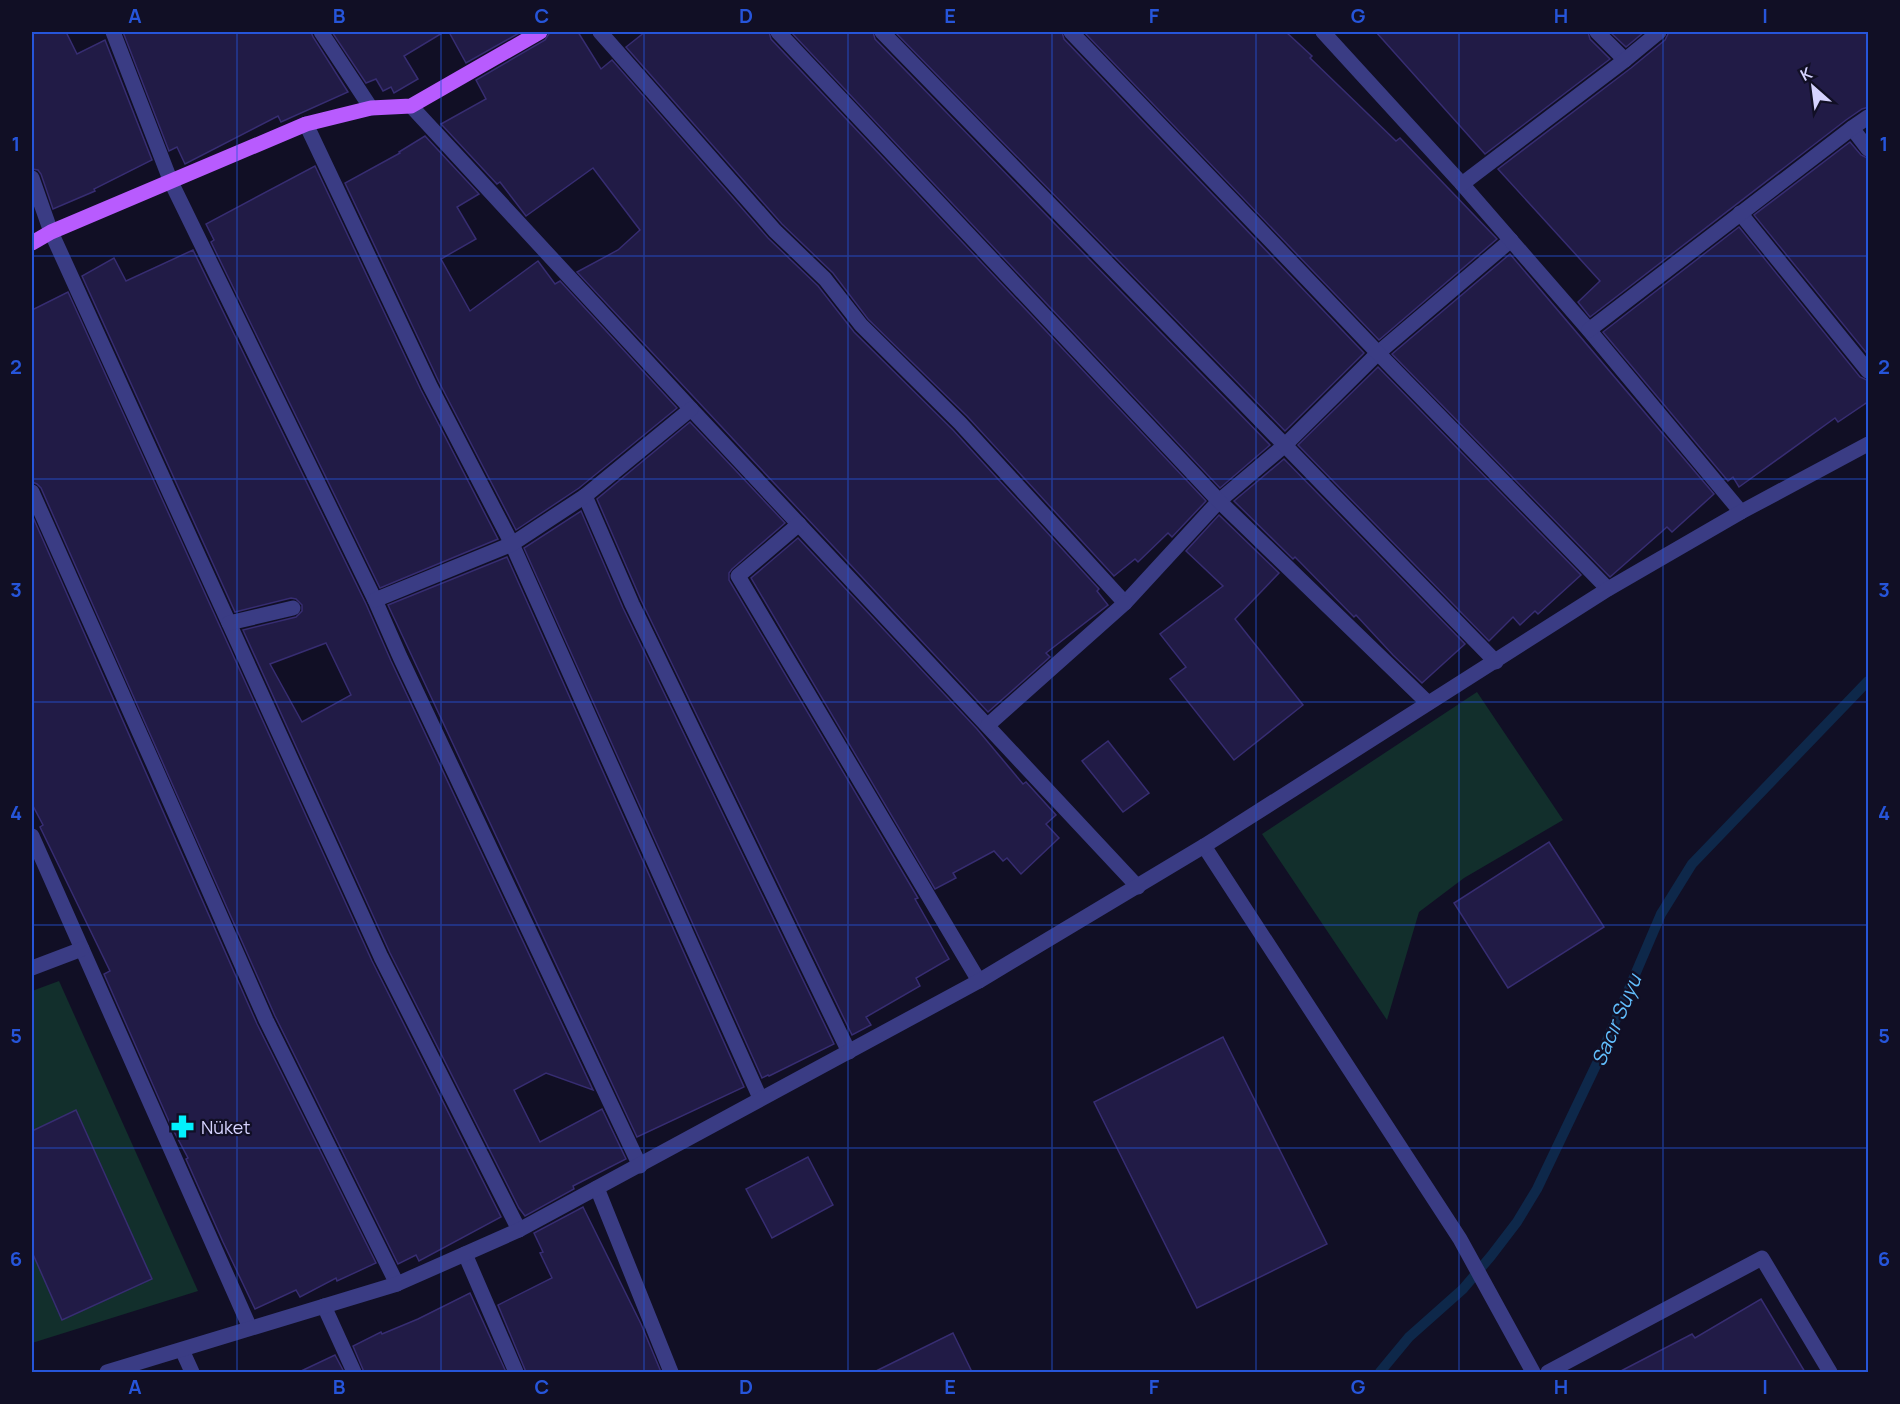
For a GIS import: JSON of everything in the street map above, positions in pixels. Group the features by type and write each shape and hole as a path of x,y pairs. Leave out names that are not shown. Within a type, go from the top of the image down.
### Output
{"main road":[{"path":"32,243 51,232 306,124 371,108 411,106 531,34"}],"street":[{"path":"113,32 171,182 375,600 640,1166"},
{"path":"321,32 371,108"},
{"path":"600,32 775,231 825,279 861,325 960,423 1125,603"},
{"path":"778,32 1219,501 1428,703"},
{"path":"882,32 1496,662"},
{"path":"1071,32 1608,589"},
{"path":"1323,32 1511,240 1741,512"},
{"path":"1597,32 1625,60"},
{"path":"1462,184 1659,32"},
{"path":"411,106 1138,887"},
{"path":"1589,330 1869,117"},
{"path":"306,124 430,386 512,544 760,1098"},
{"path":"1852,128 1869,149"},
{"path":"32,178 51,232 381,957 519,1230"},
{"path":"1740,213 1869,371"},
{"path":"988,725 1125,603 1219,501 1285,445 1378,353 1511,240"},
{"path":"375,600 512,544 585,496 691,409"},
{"path":"107,1372 397,1284 519,1230 978,981 1204,846 1608,589 1741,512 1869,444"},
{"path":"32,492 266,1020 397,1284"},
{"path":"585,496 633,604 849,1053"},
{"path":"799,525 738,576 978,981"},
{"path":"229,623 293,608"},
{"path":"32,836 250,1328"},
{"path":"1204,846 1460,1239 1533,1372"},
{"path":"32,969 82,949"},
{"path":"597,1188 671,1372"},
{"path":"465,1254 516,1372"},
{"path":"1548,1372 1762,1258 1830,1372"},
{"path":"324,1306 354,1372"},
{"path":"182,1350 192,1372"}],"green space":[{"path":"1477,692 1563,820 1464,878 1419,912 1387,1020 1262,834"},
{"path":"59,981 198,1291 32,1343 32,991"}],"building":[{"path":"32,32 66,32 77,54 105,40 152,160 94,189 95,191 53,209 41,174 38,170 32,169"},
{"path":"123,32 311,32 348,92 281,122 278,116 185,164 177,147 169,151"},
{"path":"332,32 444,32 404,56 418,79 394,93 391,87 383,91 376,79 366,83"},
{"path":"449,32 521,32 466,63"},
{"path":"550,32 578,32 601,69 612,60 768,238 818,286 854,332 953,430 1099,589 1097,591 1108,605 1046,653 1050,657 988,712 577,272 618,250 640,230 593,168 526,216 500,182 497,184 441,124 486,99 476,80 545,40"},
{"path":"645,32 769,32 771,39 1206,501 1172,537 1168,533 1138,562 1135,559 1114,576 967,416 868,319 833,273 782,224 626,47"},
{"path":"791,32 873,32 875,39 1270,445 1220,488"},
{"path":"895,32 1062,32 1064,39 1364,353 1285,431"},
{"path":"1084,32 1286,32 1396,141 1400,138 1497,239 1379,340"},
{"path":"1376,32 1588,32 1590,39 1610,59 1485,154"},
{"path":"1610,32 1644,32 1626,47"},
{"path":"1669,32 1869,32 1869,107 1846,120 1590,317 1578,302 1600,281 1498,169 1631,68 1665,40"},
{"path":"425,136 479,194 457,207 476,239 441,259 470,311 538,261 555,284 560,281 677,408 579,488 516,530 439,382 345,183 400,153"},
{"path":"1850,142 1861,155 1869,159 1869,356 1754,215"},
{"path":"315,166 421,390 498,539 380,588 211,242 214,240 206,224"},
{"path":"1739,227 1860,377 1869,381 1869,401 1838,422 1835,418 1739,487 1733,477 1728,481 1603,332"},
{"path":"193,250 366,604 593,1090 546,1073 514,1090 540,1142 602,1109 626,1159 573,1186 574,1189 525,1216 390,953 243,630 296,617 302,611 302,605 296,599 291,598 235,612 82,276 114,258 126,281","holes":["326,643 351,695 302,722 270,664"]},
{"path":"1510,254 1714,494 1672,532 1667,527 1610,577 1392,354"},
{"path":"68,292 372,961 501,1217 419,1261 416,1255 398,1264 275,1016 41,488 32,482 32,310"},
{"path":"1378,367 1581,575 1538,614 1535,611 1520,625 1513,617 1489,641 1298,445"},
{"path":"690,422 785,523 732,569 729,573 729,580 918,898 915,899 949,959 916,978 920,986 866,1017 871,1025 852,1035 641,600 597,499"},
{"path":"1284,459 1465,644 1422,683 1356,615 1354,617 1295,557 1293,559 1234,501"},
{"path":"581,511 623,608 834,1044 769,1076 762,1078 524,548"},
{"path":"32,515 257,1024 376,1263 337,1281 336,1278 300,1297 296,1290 255,1309 104,974 110,971 40,827 43,825 32,804"},
{"path":"1219,515 1279,573 1235,619 1303,705 1234,760 1170,679 1186,667 1160,634 1223,586 1186,551"},
{"path":"798,538 977,729 1023,784 1026,782 1056,815 1046,824 1059,838 1021,874 1007,858 1003,861 994,851 953,873 956,878 935,889 751,578"},
{"path":"507,557 744,1087 637,1137 388,605"},
{"path":"1108,741 1149,793 1123,812 1082,761"},
{"path":"1549,842 1604,927 1508,988 1454,903"},
{"path":"1223,1037 1327,1244 1197,1308 1094,1102"},
{"path":"76,1110 152,1279 62,1320 32,1252 32,1131"},
{"path":"808,1157 833,1205 772,1238 746,1189"},
{"path":"583,1207 641,1324 661,1372 526,1372 498,1305 552,1278 540,1253 543,1252 534,1233"},
{"path":"470,1293 506,1372 364,1372 353,1346 381,1332 382,1334 418,1319"},
{"path":"1761,1299 1805,1372 1619,1372 1692,1334 1695,1338"},
{"path":"953,1333 972,1372 874,1372"},
{"path":"335,1355 344,1372 299,1372"}],"waterway":[{"name":"Sacır Suyu","path":"1380,1372 1409,1337 1463,1289 1517,1222 1537,1189 1599,1059 1661,914 1692,864 1868,681"}],"place":[{"name":"Nüket","path":"183,1127"}]}
